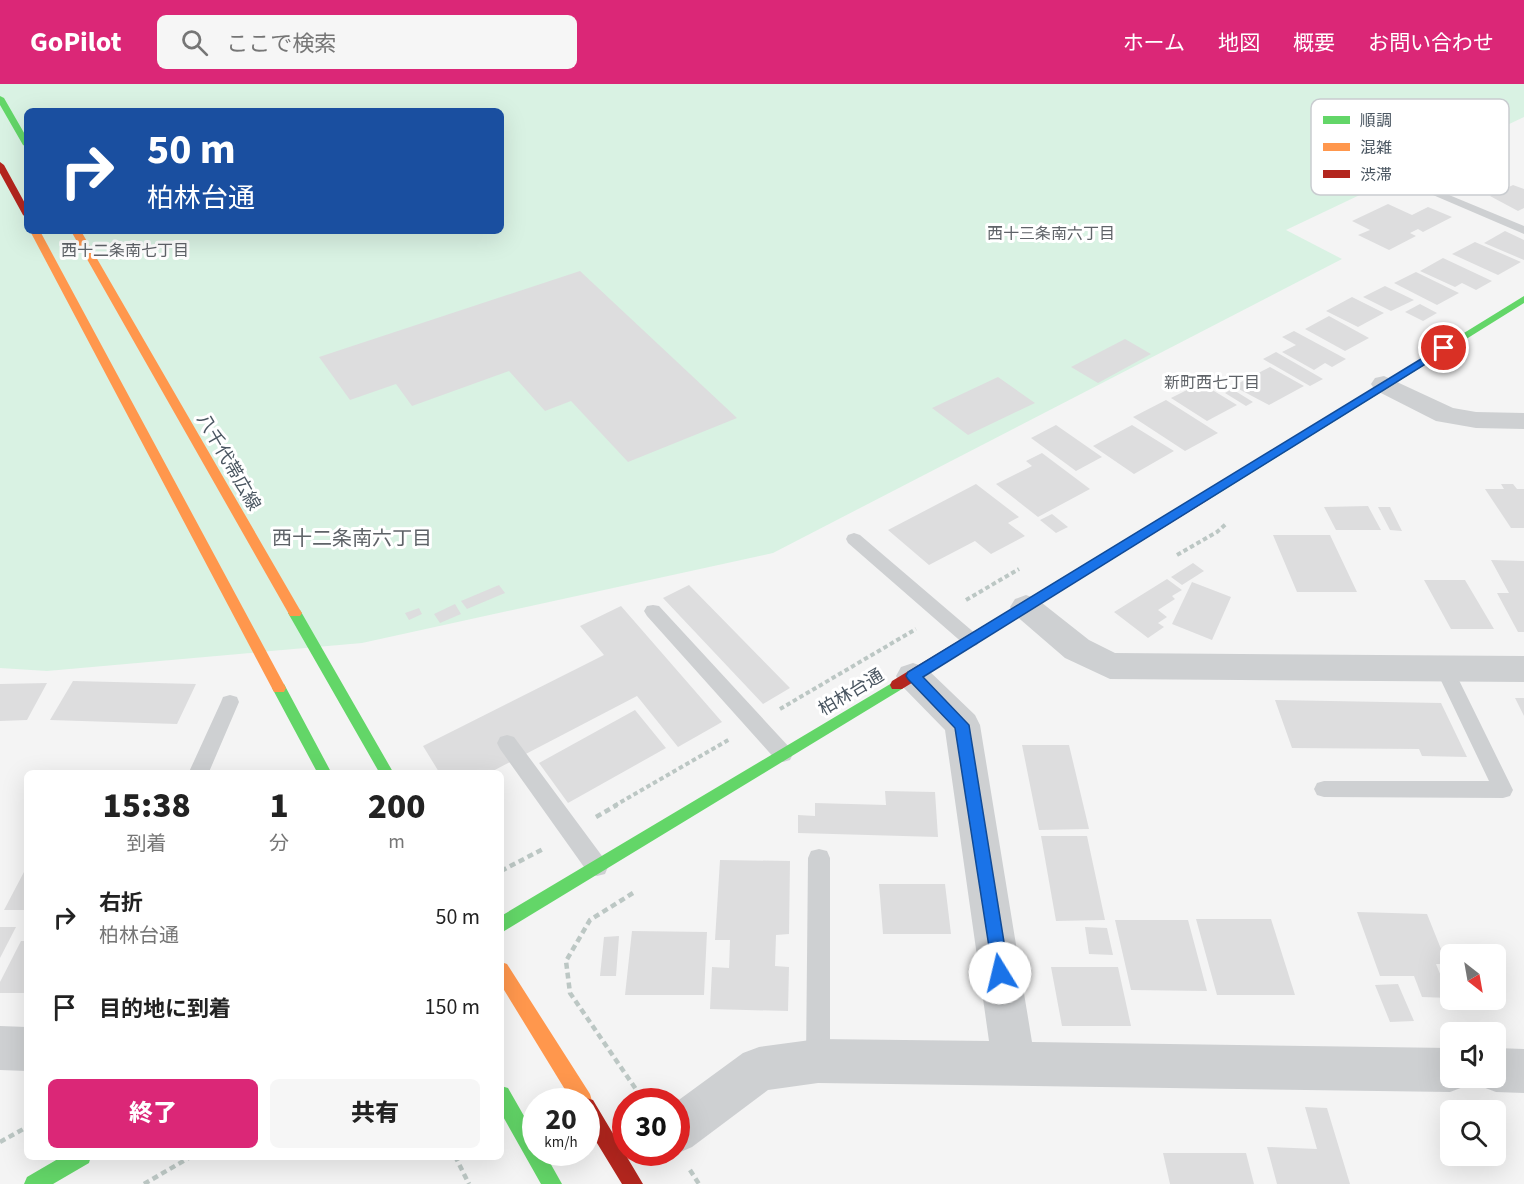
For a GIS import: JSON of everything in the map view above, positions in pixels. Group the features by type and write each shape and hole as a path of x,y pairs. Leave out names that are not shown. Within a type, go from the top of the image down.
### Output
{"main road":[{"path":"0,98 24,141"},
{"path":"0,165 24,209"},
{"path":"37,234 323,770"},
{"name":"八千代帯広線","path":"78,234 385,770"},
{"name":"柏林台通","path":"504,923 1026,607 1524,299"},
{"path":"504,975 574,1088"},
{"path":"504,1100 552,1184"},
{"path":"600,1125 634,1168"},
{"path":"34,1184 75,1160"}],"street":[{"path":"1384,384 1446,415 1476,420 1524,421"},
{"path":"1026,607 1077,649 1110,666 1524,669"},
{"path":"913,676 962,725 1014,1064"},
{"path":"0,1048 24,1049"},
{"path":"690,1121 759,1069 819,1061 1440,1070"},
{"path":"1506,1070 1524,1071"}],"lane":[{"path":"1442,195 1524,230"},
{"path":"854,539 971,640"},
{"path":"653,611 783,754"},
{"path":"1323,789 1503,790 1444,668"},
{"path":"200,770 230,702"},
{"path":"507,743 597,867"},
{"path":"819,858 819,1061"}],"path":[{"path":"1176,556 1217,532 1231,519"},
{"path":"504,869 543,849"},
{"path":"635,1088 570,993 566,961 590,920 640,889"},
{"path":"0,1142 24,1129"},
{"path":"144,1184 185,1160"},
{"path":"457,1160 469,1184"}],"green space":[{"path":"0,84 1524,84 1524,117 1509,124 1509,99 1311,99 1311,195 1360,195 1286,230 1342,259 773,553 362,643 47,671 0,668"}],"building":[{"path":"1513,185 1524,189 1524,208 1518,211 1490,196 1509,195 1509,187"},
{"path":"1388,204 1412,215 1428,207 1452,217 1423,232 1418,229 1410,233 1416,236 1389,250 1358,235 1370,230 1352,221"},
{"path":"1505,231 1524,240 1524,260 1484,243"},
{"path":"1475,242 1521,262 1498,275 1452,254"},
{"path":"1443,258 1492,281 1476,290 1462,283 1455,287 1420,271"},
{"path":"580,271 737,418 628,462 571,401 545,411 509,371 412,406 396,384 350,400 319,357"},
{"path":"1416,272 1459,293 1437,305 1394,283"},
{"path":"1385,286 1414,300 1391,311 1363,297"},
{"path":"1352,297 1384,313 1358,327 1326,311"},
{"path":"1420,304 1437,313 1423,321 1405,312"},
{"path":"1329,316 1369,338 1345,351 1305,329"},
{"path":"1294,331 1346,359 1332,367 1325,363 1314,370 1282,352 1296,345 1282,337"},
{"path":"1125,339 1151,354 1098,383 1071,367"},
{"path":"1276,352 1323,379 1310,386 1263,359"},
{"path":"1270,367 1304,386 1269,405 1233,386"},
{"path":"998,377 1035,403 968,435 932,408"},
{"path":"1201,383 1237,405 1207,421 1171,398"},
{"path":"1232,389 1253,402 1246,406 1225,393"},
{"path":"1166,400 1218,433 1185,451 1133,417"},
{"path":"1056,425 1102,457 1076,471 1031,438"},
{"path":"1132,425 1174,451 1134,474 1093,446"},
{"path":"1042,453 1090,489 1038,517 996,484 1032,466 1026,461"},
{"path":"976,484 1019,517 1008,523 1025,536 991,554 975,541 929,565 888,530"},
{"path":"1501,484 1513,484 1517,489 1524,489 1524,528 1511,528 1485,489 1504,489"},
{"path":"1368,506 1381,530 1336,530 1324,507"},
{"path":"1378,507 1390,507 1402,531 1390,530"},
{"path":"1052,514 1068,527 1056,533 1040,520"},
{"path":"1273,535 1330,535 1357,592 1297,592"},
{"path":"1491,560 1524,561 1524,632 1518,632 1497,593 1509,593"},
{"path":"1193,563 1204,571 1182,585 1171,577"},
{"path":"1167,579 1182,590 1172,596 1175,599 1158,610 1167,617 1158,623 1164,627 1148,638 1114,612"},
{"path":"1424,580 1465,580 1494,629 1451,629"},
{"path":"1192,582 1231,597 1212,640 1172,624"},
{"path":"499,585 505,593 467,609 461,601"},
{"path":"689,585 790,688 763,704 663,598"},
{"path":"455,604 461,614 440,623 434,614"},
{"path":"621,606 722,722 678,747 637,696 495,770 438,770 423,746 604,655 580,626"},
{"path":"419,608 422,614 409,620 405,613"},
{"path":"73,681 196,684 177,724 50,720"},
{"path":"47,683 27,720 0,721 0,684"},
{"path":"1515,698 1524,698 1524,716"},
{"path":"1275,700 1441,703 1467,757 1422,756 1419,749 1292,748"},
{"path":"635,710 666,748 568,803 539,763"},
{"path":"1022,745 1069,745 1089,829 1039,830"},
{"path":"885,791 935,792 938,837 798,833 798,815 815,816 815,803 886,805"},
{"path":"1041,836 1087,836 1105,920 1056,921"},
{"path":"720,860 790,861 789,934 776,935 775,966 789,967 788,1011 710,1009 712,967 729,968 730,940 715,940"},
{"path":"24,872 24,910 4,910"},
{"path":"879,884 945,884 951,934 883,934"},
{"path":"1357,912 1427,914 1440,946 1440,964 1436,964 1440,974 1440,998 1422,997 1414,976 1380,976"},
{"path":"1196,919 1271,919 1295,995 1217,995"},
{"path":"1115,920 1188,920 1207,991 1131,990"},
{"path":"0,927 16,927 0,958"},
{"path":"1085,927 1107,928 1113,955 1089,954"},
{"path":"632,931 707,932 704,995 625,995"},
{"path":"619,936 616,976 600,976 604,937"},
{"path":"21,941 24,941 24,993 0,993 0,982"},
{"path":"1051,967 1118,967 1131,1026 1062,1026"},
{"path":"1398,984 1414,1021 1390,1022 1375,985"},
{"path":"1305,1107 1327,1108 1350,1184 1277,1184 1267,1147 1317,1149"},
{"path":"1163,1153 1246,1153 1254,1184 1170,1184"}],"traffic: fast":[{"path":"0,98 24,140"},
{"path":"1204,497 1524,299"},
{"path":"295,613 385,770"},
{"path":"504,923 897,685"},
{"path":"279,688 323,770"},
{"path":"504,1100 552,1184"},
{"path":"34,1184 75,1160"}],"traffic: slow":[{"path":"37,234 279,688"},
{"path":"78,234 295,613"},
{"path":"504,975 575,1088"}],"traffic: jam":[{"path":"0,165 24,209"},
{"path":"897,685 1204,497"},
{"path":"600,1130 633,1184"}],"district":[{"name":"西十三条南六丁目","path":"1051,233"},
{"name":"西十二条南七丁目","path":"125,250"},
{"name":"新町西七丁目","path":"1212,382"},
{"name":"西十二条南六丁目","path":"352,538"}],"route":[{"path":"1000,973 962,725 913,676 1444,348"}]}
